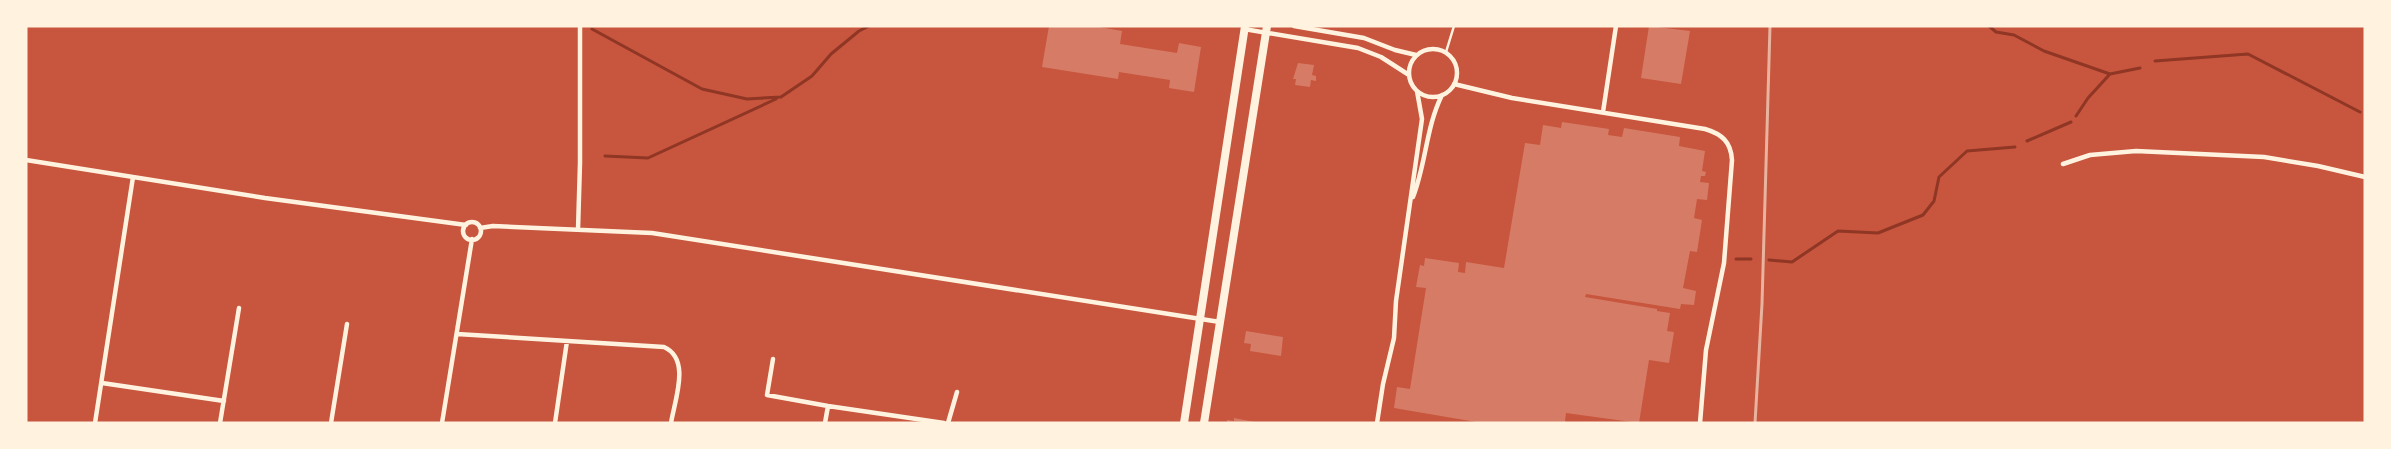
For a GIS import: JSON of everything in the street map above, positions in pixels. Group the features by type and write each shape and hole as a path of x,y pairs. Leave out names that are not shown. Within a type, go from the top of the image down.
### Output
{"main road":[{"path":"1184,423 1245,28"},
{"path":"1204,423 1267,30"}],"street":[{"path":"578,230 580,26"},
{"path":"1294,26 1364,38 1395,50 1416,55"},
{"path":"1603,112 1616,26"},
{"path":"1245,28 1267,30 1358,48 1381,57 1409,75 1417,91 1422,119 1412,185 1412,200"},
{"path":"1377,423 1383,384 1394,338 1396,301 1412,200 1423,164 1432,119 1442,95 1454,84 1457,70 1451,57 1446,52 1430,48 1416,55 1412,61 1409,75"},
{"path":"1454,84 1512,98 1711,130 1726,139 1731,149 1732,172 1724,263 1706,350 1700,423"},
{"path":"1417,91 1429,96 1442,95"},
{"path":"2063,164 2090,155 2143,151 2264,157 2318,166 2365,177"},
{"path":"26,160 383,215 466,225 474,222 480,228"},
{"path":"95,423 133,177"},
{"path":"466,225 464,233 466,237 472,239 479,235 480,228"},
{"path":"480,228 493,226 652,233 1220,322"},
{"path":"442,423 472,239"},
{"path":"220,423 240,308"},
{"path":"331,423 347,324"},
{"path":"457,334 655,345 672,350 677,357 680,372 672,423"},
{"path":"555,423 568,341"},
{"path":"773,359 767,395 944,423"},
{"path":"102,383 224,401"},
{"path":"948,423 957,392"},
{"path":"825,423 828,406"}],"lane":[{"path":"1446,52 1454,26"}],"building":[{"path":"1049,26 1094,26 1122,31 1120,44 1177,53 1179,43 1201,47 1194,92 1169,88 1170,80 1119,72 1118,79 1042,67"},
{"path":"1649,26 1690,31 1681,84 1641,78"},
{"path":"1298,63 1314,65 1312,75 1316,76 1316,81 1311,80 1310,87 1295,85 1296,79 1293,79"},
{"path":"1562,122 1609,129 1608,135 1622,137 1624,128 1680,137 1679,146 1705,151 1702,171 1706,172 1705,176 1701,176 1700,182 1709,183 1707,200 1697,199 1694,218 1702,220 1697,252 1690,251 1683,288 1696,291 1694,305 1681,304 1680,309 1586,294 1585,297 1657,309 1657,311 1670,313 1667,331 1674,332 1669,363 1649,360 1639,423 1566,413 1565,421 1568,423 1482,423 1394,408 1397,387 1410,389 1426,288 1416,287 1420,265 1424,266 1425,258 1459,263 1458,272 1465,273 1466,262 1504,268 1525,143 1540,145 1543,125 1561,128"},
{"path":"1246,331 1283,337 1281,356 1250,351 1251,344 1244,343"},
{"path":"1234,418 1255,423 1227,423 1227,420 1234,421"}],"waterway":[{"path":"592,29 702,89 747,99 781,97 812,76 831,54 859,31 869,26"},
{"path":"1989,26 1996,32 2014,35 2044,51 2110,74 2140,68"},
{"path":"2155,61 2248,54 2360,112"},
{"path":"2076,116 2088,98 2110,74"},
{"path":"605,156 648,158 776,99"},
{"path":"2027,141 2071,122"},
{"path":"1769,260 1792,262 1838,231 1878,233 1923,215 1934,201 1939,177 1967,151 2015,147"},
{"path":"1736,259 1751,259"}],"railway":[{"path":"1755,423 1762,304 1770,26"}]}
